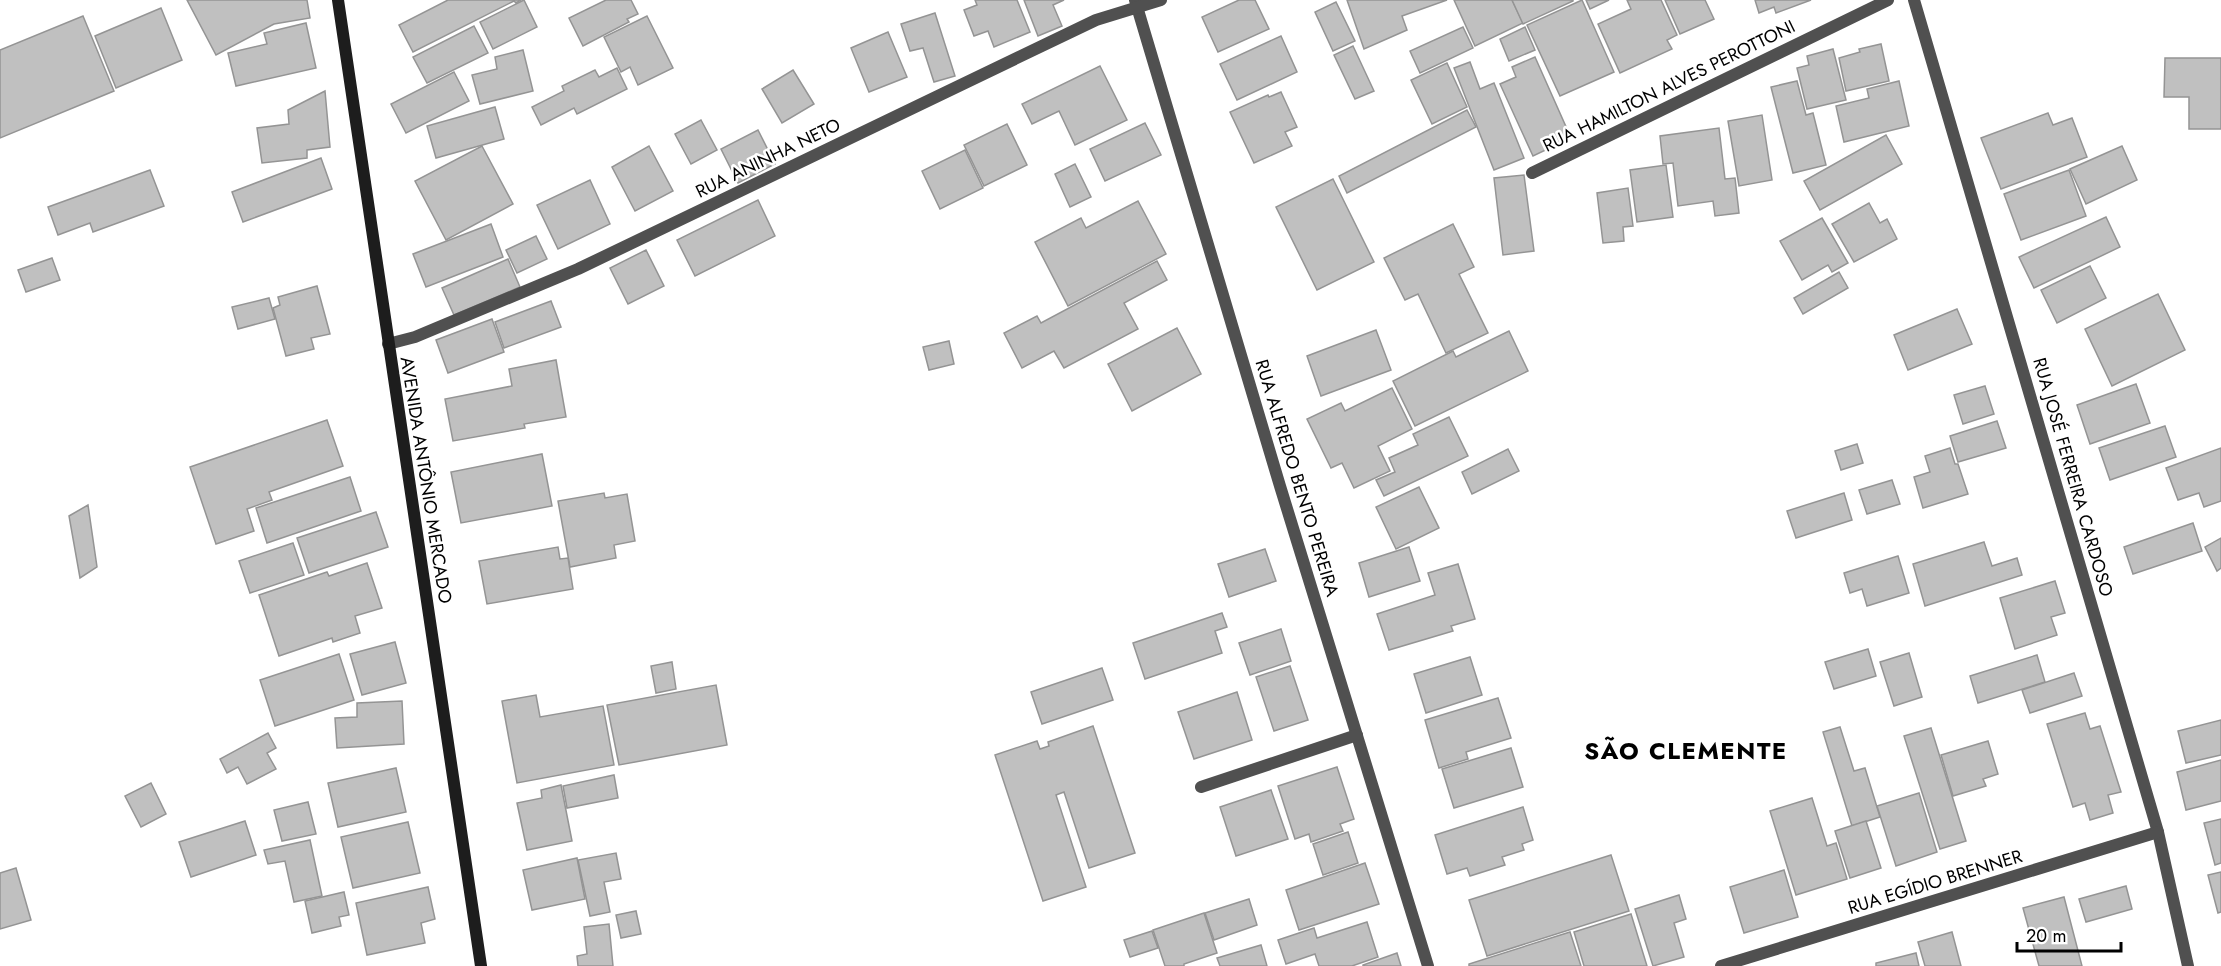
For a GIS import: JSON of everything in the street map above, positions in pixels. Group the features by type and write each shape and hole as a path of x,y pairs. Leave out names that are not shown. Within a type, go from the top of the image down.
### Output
{"street":[{"name":"AVENIDA ANTÔNIO MERCADO","path":"338,0 481,966"},
{"name":"RUA ANINHA NETO","path":"388,344 415,337 578,269 1096,20 1136,4 1161,0"},
{"name":"RUA HAMILTON ALVES PEROTTONI","path":"1532,173 1888,0"},
{"name":"RUA JOSÉ FERREIRA CARDOSO","path":"1914,0 2158,832 2188,966"},
{"name":"RUA ALFREDO BENTO PEREIRA","path":"1136,4 1428,966"},
{"path":"1201,787 1357,735"},
{"name":"RUA EGÍDIO BRENNER","path":"1721,966 2158,832"}],"building":[{"path":"187,0 307,0 310,18 274,24 216,55"},
{"path":"448,0 521,0 516,3 514,1 413,52 399,25"},
{"path":"524,0 537,27 493,49 480,22"},
{"path":"606,0 631,0 638,14 627,19 629,22 583,46 569,18"},
{"path":"975,0 1017,0 1030,32 994,47 988,31 974,36 964,10 977,5"},
{"path":"1024,0 1064,0 1053,5 1062,26 1038,36"},
{"path":"1239,0 1255,0 1269,29 1218,52 1202,17"},
{"path":"1347,0 1447,0 1402,16 1407,30 1364,49"},
{"path":"1454,0 1512,0 1523,23 1475,46"},
{"path":"1512,0 1573,0 1573,1 1523,24"},
{"path":"1582,0 1614,72 1560,96 1527,25"},
{"path":"1586,0 1609,0 1590,9"},
{"path":"1627,0 1661,0 1677,35 1667,40 1672,49 1620,73 1598,24 1631,9"},
{"path":"1665,0 1705,0 1714,19 1680,34"},
{"path":"1755,0 1811,0 1776,13 1774,7 1759,13"},
{"path":"1336,2 1355,41 1333,51 1315,12"},
{"path":"161,8 182,60 116,88 95,36"},
{"path":"935,13 955,76 934,82 923,48 910,51 901,24"},
{"path":"83,16 114,91 0,138 0,50"},
{"path":"647,16 673,68 638,85 630,67 621,72 604,37"},
{"path":"306,23 316,68 236,86 228,53 267,44 264,33"},
{"path":"474,26 488,53 427,83 413,57"},
{"path":"1463,27 1473,48 1420,73 1410,51"},
{"path":"1525,27 1535,50 1509,61 1500,39"},
{"path":"888,32 907,77 869,92 851,48"},
{"path":"1281,36 1297,72 1237,100 1220,64"},
{"path":"1881,44 1889,81 1846,91 1839,58 1860,52 1859,49"},
{"path":"1353,46 1374,91 1355,99 1334,55"},
{"path":"1833,49 1846,100 1807,109 1797,68 1809,65 1807,56"},
{"path":"523,50 533,91 480,104 472,75 497,69 495,57"},
{"path":"1535,57 1571,138 1533,156 1500,84 1516,77 1512,67"},
{"path":"2165,58 2221,58 2221,129 2189,129 2189,97 2164,97"},
{"path":"1470,62 1480,89 1494,83 1524,158 1494,170 1454,68"},
{"path":"1447,63 1467,107 1432,124 1411,80"},
{"path":"1100,66 1127,120 1075,145 1059,111 1032,124 1022,104"},
{"path":"617,68 627,89 577,114 574,108 541,125 532,107 564,91 562,86 595,70 599,77"},
{"path":"793,70 814,104 782,123 762,89"},
{"path":"454,72 469,101 406,133 391,104"},
{"path":"1797,81 1806,115 1813,113 1826,165 1793,173 1771,87"},
{"path":"1899,81 1909,126 1844,142 1836,106 1869,98 1867,89"},
{"path":"325,91 330,147 307,150 307,158 262,163 257,128 289,124 288,110"},
{"path":"1281,92 1297,127 1285,132 1292,146 1254,163 1230,112 1268,95 1269,97"},
{"path":"495,107 504,139 436,158 427,126"},
{"path":"1467,110 1476,127 1347,193 1339,176"},
{"path":"2048,113 2053,125 2072,118 2087,157 2001,189 1981,138"},
{"path":"1762,115 1772,180 1739,186 1728,121"},
{"path":"701,120 717,150 691,164 675,134"},
{"path":"1145,123 1161,155 1105,181 1090,149"},
{"path":"1007,124 1027,165 984,186 964,145"},
{"path":"1719,128 1725,179 1735,178 1739,213 1715,216 1713,201 1678,206 1673,163 1663,164 1660,136"},
{"path":"758,130 775,164 738,183 721,149"},
{"path":"1886,135 1902,164 1820,210 1804,181"},
{"path":"482,146 513,204 446,240 415,181"},
{"path":"649,146 673,191 635,211 612,167"},
{"path":"2122,146 2137,180 2086,204 2070,169"},
{"path":"965,150 983,188 940,209 922,171"},
{"path":"321,158 332,189 243,222 232,192"},
{"path":"1075,164 1091,197 1070,207 1055,174"},
{"path":"1666,165 1673,217 1637,222 1630,170"},
{"path":"150,170 164,206 93,232 90,223 58,235 48,207"},
{"path":"2069,170 2086,216 2021,240 2004,194"},
{"path":"1524,175 1534,251 1503,255 1494,178"},
{"path":"1333,179 1374,262 1317,290 1276,207"},
{"path":"590,180 610,224 558,249 537,205"},
{"path":"1628,188 1633,226 1623,227 1624,241 1603,243 1597,193"},
{"path":"758,200 775,236 695,276 677,240"},
{"path":"1138,201 1166,254 1068,306 1035,242 1081,218 1086,228"},
{"path":"1869,203 1880,223 1887,219 1897,239 1854,262 1832,224"},
{"path":"2106,217 2120,247 2034,288 2019,257"},
{"path":"1822,218 1848,263 1832,272 1828,265 1802,280 1780,241"},
{"path":"491,224 503,257 426,287 413,254"},
{"path":"1453,224 1474,267 1459,274 1488,333 1446,353 1418,294 1405,300 1384,258"},
{"path":"536,236 547,259 517,273 506,250"},
{"path":"646,250 664,286 628,304 610,268"},
{"path":"52,258 60,280 26,292 18,270"},
{"path":"508,259 520,287 454,315 442,288"},
{"path":"1157,261 1167,280 1124,303 1138,329 1064,368 1054,351 1022,368 1004,333 1037,316 1041,323"},
{"path":"2090,266 2106,298 2057,323 2041,290"},
{"path":"1839,272 1848,288 1803,314 1794,298"},
{"path":"317,286 330,334 311,338 314,349 286,356 273,308 280,305 278,297"},
{"path":"2158,294 2185,350 2112,386 2085,329"},
{"path":"269,298 275,319 238,329 232,307"},
{"path":"551,301 561,327 504,348 495,322"},
{"path":"1957,309 1972,344 1908,370 1894,335"},
{"path":"492,319 504,352 448,373 436,340"},
{"path":"1177,328 1201,374 1132,411 1108,364"},
{"path":"1376,330 1391,370 1321,396 1307,356"},
{"path":"1509,331 1528,371 1415,426 1393,381 1453,351 1456,357"},
{"path":"949,341 954,364 929,370 923,347"},
{"path":"556,360 566,417 524,424 525,428 453,441 445,399 512,386 509,369"},
{"path":"2136,384 2150,423 2090,444 2077,405"},
{"path":"1985,386 1994,414 1963,424 1954,395"},
{"path":"1392,388 1412,429 1378,446 1390,471 1354,488 1342,463 1331,468 1307,419 1341,403 1345,411"},
{"path":"1449,417 1468,456 1384,496 1376,480 1395,472 1389,458 1418,445 1413,434"},
{"path":"327,420 343,466 269,492 272,500 247,509 254,531 216,544 190,467"},
{"path":"1997,421 2006,448 1958,462 1950,436"},
{"path":"2165,426 2176,457 2110,480 2099,448"},
{"path":"1857,444 1863,463 1841,470 1835,451"},
{"path":"1950,448 1968,494 1923,508 1914,477 1930,472 1925,456"},
{"path":"2221,448 2221,501 2204,507 2199,493 2178,500 2166,468"},
{"path":"1508,449 1519,471 1472,494 1462,472"},
{"path":"542,454 552,506 461,523 451,472"},
{"path":"350,477 361,511 267,543 256,508"},
{"path":"1892,480 1900,504 1867,514 1859,490"},
{"path":"1419,487 1439,528 1396,549 1376,507"},
{"path":"604,493 605,498 627,494 635,541 614,545 616,558 570,567 558,501"},
{"path":"1844,493 1852,520 1796,538 1787,511"},
{"path":"88,505 97,567 80,578 69,516"},
{"path":"376,512 388,547 309,573 297,538"},
{"path":"2193,523 2202,551 2133,574 2124,547"},
{"path":"2221,538 2221,568 2217,571 2205,547"},
{"path":"1984,542 1992,566 2017,558 2022,575 1925,606 1913,564"},
{"path":"293,543 304,575 250,593 239,561"},
{"path":"558,547 560,559 568,558 573,589 487,604 479,561"},
{"path":"1409,547 1420,581 1369,597 1359,563"},
{"path":"1265,549 1276,581 1229,597 1218,564"},
{"path":"1898,556 1909,593 1867,606 1862,589 1850,593 1844,573"},
{"path":"367,563 382,608 355,616 360,633 333,642 332,638 279,656 259,595 327,572 329,576"},
{"path":"1458,564 1475,619 1451,626 1453,631 1389,650 1377,614 1435,595 1428,573"},
{"path":"2055,581 2065,613 2051,617 2057,635 2015,649 2000,598"},
{"path":"1222,613 1227,627 1215,631 1222,653 1145,679 1133,643"},
{"path":"1281,629 1291,661 1250,675 1239,643"},
{"path":"395,642 406,683 362,695 350,654"},
{"path":"1868,649 1876,676 1834,689 1825,662"},
{"path":"1909,653 1922,697 1894,706 1880,662"},
{"path":"339,654 354,700 275,726 260,680"},
{"path":"2037,655 2045,682 1978,703 1970,676"},
{"path":"1470,657 1482,695 1426,713 1414,674"},
{"path":"672,662 676,689 656,693 651,666"},
{"path":"1290,666 1308,720 1274,731 1256,677"},
{"path":"1102,668 1113,700 1042,724 1031,692"},
{"path":"2074,673 2082,696 2030,713 2022,690"},
{"path":"716,685 727,745 619,765 607,705"},
{"path":"1237,692 1252,740 1194,759 1178,712"},
{"path":"536,695 540,717 603,706 614,765 517,783 502,701"},
{"path":"1498,698 1511,738 1466,752 1468,759 1439,768 1425,720"},
{"path":"402,701 404,744 337,748 335,718 357,717 357,703"},
{"path":"2085,713 2090,729 2100,726 2121,792 2108,795 2113,813 2090,820 2085,803 2073,807 2047,724"},
{"path":"2221,720 2221,755 2186,763 2178,731"},
{"path":"1093,726 1135,853 1089,868 1064,792 1056,795 1086,887 1043,901 995,755 1037,741 1040,749 1049,746 1048,742"},
{"path":"1840,727 1854,771 1865,768 1880,817 1852,826 1823,732"},
{"path":"1931,728 1966,841 1940,849 1904,736"},
{"path":"268,733 276,748 267,753 276,769 247,784 238,767 227,773 220,759"},
{"path":"1988,741 1998,774 1983,779 1986,786 1953,796 1941,755"},
{"path":"1511,748 1523,787 1454,808 1442,769"},
{"path":"2221,760 2221,801 2186,810 2177,772"},
{"path":"1337,767 1354,819 1340,824 1343,831 1311,842 1309,834 1295,839 1278,786"},
{"path":"396,768 406,812 338,827 328,783"},
{"path":"614,775 618,798 567,808 563,786"},
{"path":"151,783 166,814 141,827 125,796"},
{"path":"561,785 572,841 527,850 517,803 542,798 541,790"},
{"path":"1271,790 1288,839 1236,856 1220,807"},
{"path":"1919,793 1937,852 1896,866 1877,806"},
{"path":"1812,798 1827,846 1836,843 1847,879 1796,895 1770,811"},
{"path":"308,802 316,834 282,841 274,810"},
{"path":"1523,807 1533,840 1522,844 1524,850 1502,857 1505,865 1470,876 1467,868 1447,874 1435,835"},
{"path":"2221,819 2221,863 2215,865 2204,823"},
{"path":"245,821 256,855 191,877 179,842"},
{"path":"1866,821 1881,868 1850,878 1835,831"},
{"path":"408,822 420,873 353,888 341,837"},
{"path":"1348,832 1358,863 1323,875 1313,844"},
{"path":"310,840 322,896 294,902 285,861 268,864 264,850"},
{"path":"616,853 621,879 604,882 610,912 590,916 578,860"},
{"path":"1611,855 1629,911 1487,956 1469,900"},
{"path":"577,858 585,899 532,910 523,870"},
{"path":"1365,863 1379,904 1299,930 1286,890"},
{"path":"16,868 31,920 0,929 0,873"},
{"path":"1784,870 1798,917 1744,933 1730,887"},
{"path":"2221,872 2221,912 2218,913 2208,875"},
{"path":"2126,886 2132,909 2086,922 2079,899"},
{"path":"428,887 435,919 421,923 425,943 367,955 356,903"},
{"path":"344,892 349,915 339,917 341,926 312,933 305,901"},
{"path":"1679,895 1686,919 1674,923 1684,957 1653,966 1635,909"},
{"path":"2064,897 2082,966 2039,966 2023,908"},
{"path":"1249,899 1257,925 1214,940 1205,913"},
{"path":"636,911 641,934 621,938 616,915"},
{"path":"1204,913 1217,953 1184,964 1184,966 1165,966 1153,930"},
{"path":"1631,914 1647,966 1584,966 1574,932"},
{"path":"1367,922 1378,957 1352,966 1319,966 1315,954 1286,964 1278,940 1314,928 1317,938"},
{"path":"609,924 613,966 578,966 577,956 587,954 584,927"},
{"path":"1152,931 1158,948 1130,957 1124,940"},
{"path":"1570,932 1581,966 1469,966 1469,964"},
{"path":"1952,932 1961,966 1925,966 1918,942"},
{"path":"1261,945 1267,966 1220,966 1217,958"},
{"path":"1397,953 1401,966 1363,966 1363,965"},
{"path":"1916,953 1919,966 1876,966 1876,963"}],"district":[{"name":"SÃO CLEMENTE","path":"1686,750"}]}
